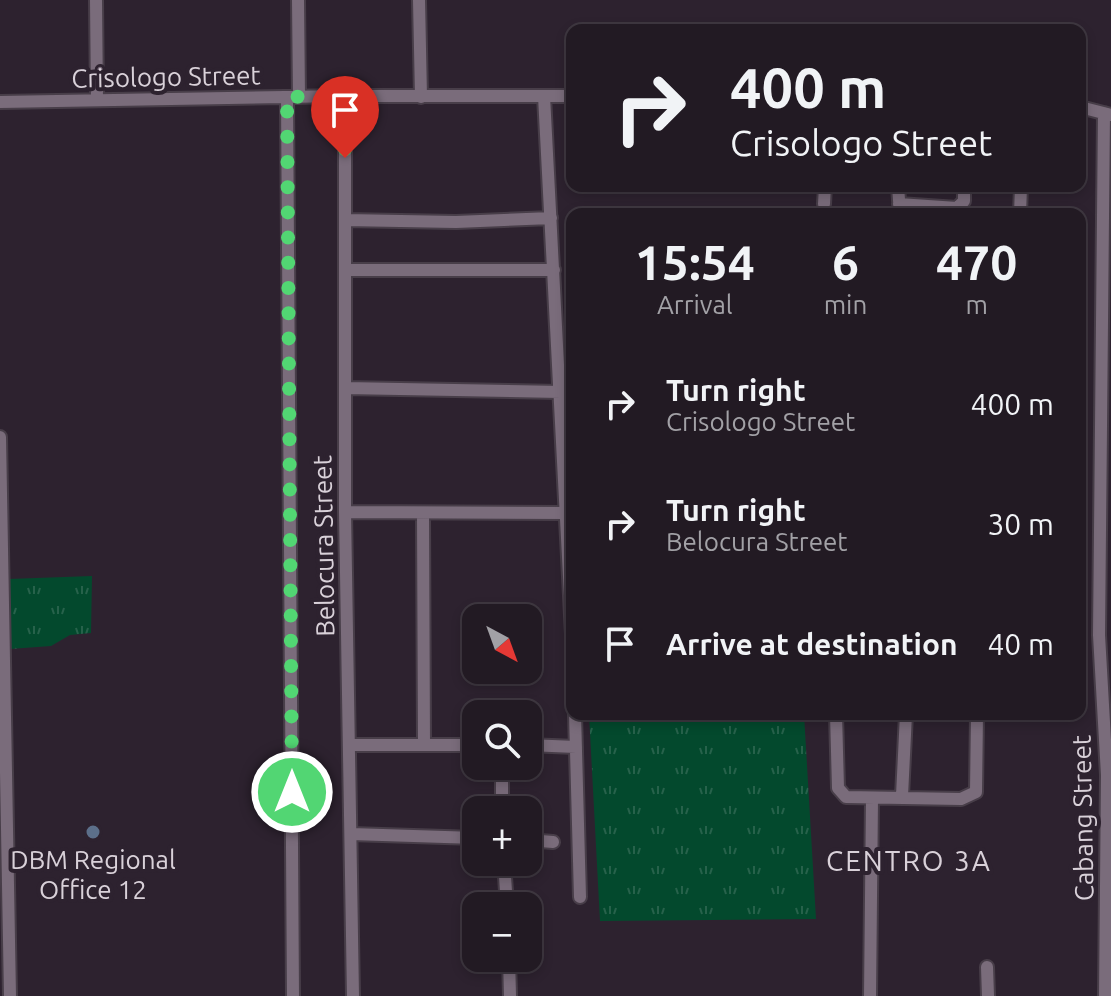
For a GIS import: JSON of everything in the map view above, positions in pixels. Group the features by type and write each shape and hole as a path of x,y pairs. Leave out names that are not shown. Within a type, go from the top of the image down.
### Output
{"street":[{"path":"96,0 97,100"},
{"path":"293,996 293,97 298,0"},
{"path":"419,0 421,97"},
{"name":"Belocura Street","path":"345,96 345,512 353,996"},
{"path":"544,96 566,493"},
{"name":"Crisologo Street","path":"0,102 566,96"},
{"path":"1086,108 1108,114"},
{"name":"Cabang Street","path":"1105,996 1107,775 1099,635 1108,114"},
{"path":"824,204 825,192"},
{"path":"345,220 456,222 551,218"},
{"path":"345,270 554,270"},
{"path":"345,388 561,392"},
{"path":"0,437 10,996"},
{"path":"345,512 566,513"},
{"path":"423,513 424,745"},
{"path":"575,720 580,897"},
{"path":"836,720 838,788 846,797 961,799 976,792 977,720"},
{"path":"902,796 906,720"},
{"path":"349,745 462,745"},
{"path":"542,746 576,747"},
{"path":"870,996 872,798"},
{"path":"351,834 462,838"},
{"path":"542,841 553,842"},
{"path":"987,967 988,996"},
{"path":"509,972 510,996"}],"green space":[{"path":"92,576 91,633 70,635 51,646 10,649 9,579"},
{"path":"589,720 804,720 816,919 600,921"}],"place":[{"name":"DBM Regional Office 12","path":"93,832"}],"district":[{"name":"CENTRO 3A","path":"909,861"}],"route":[{"path":"292,792 287,97 345,96 345,158"}]}
